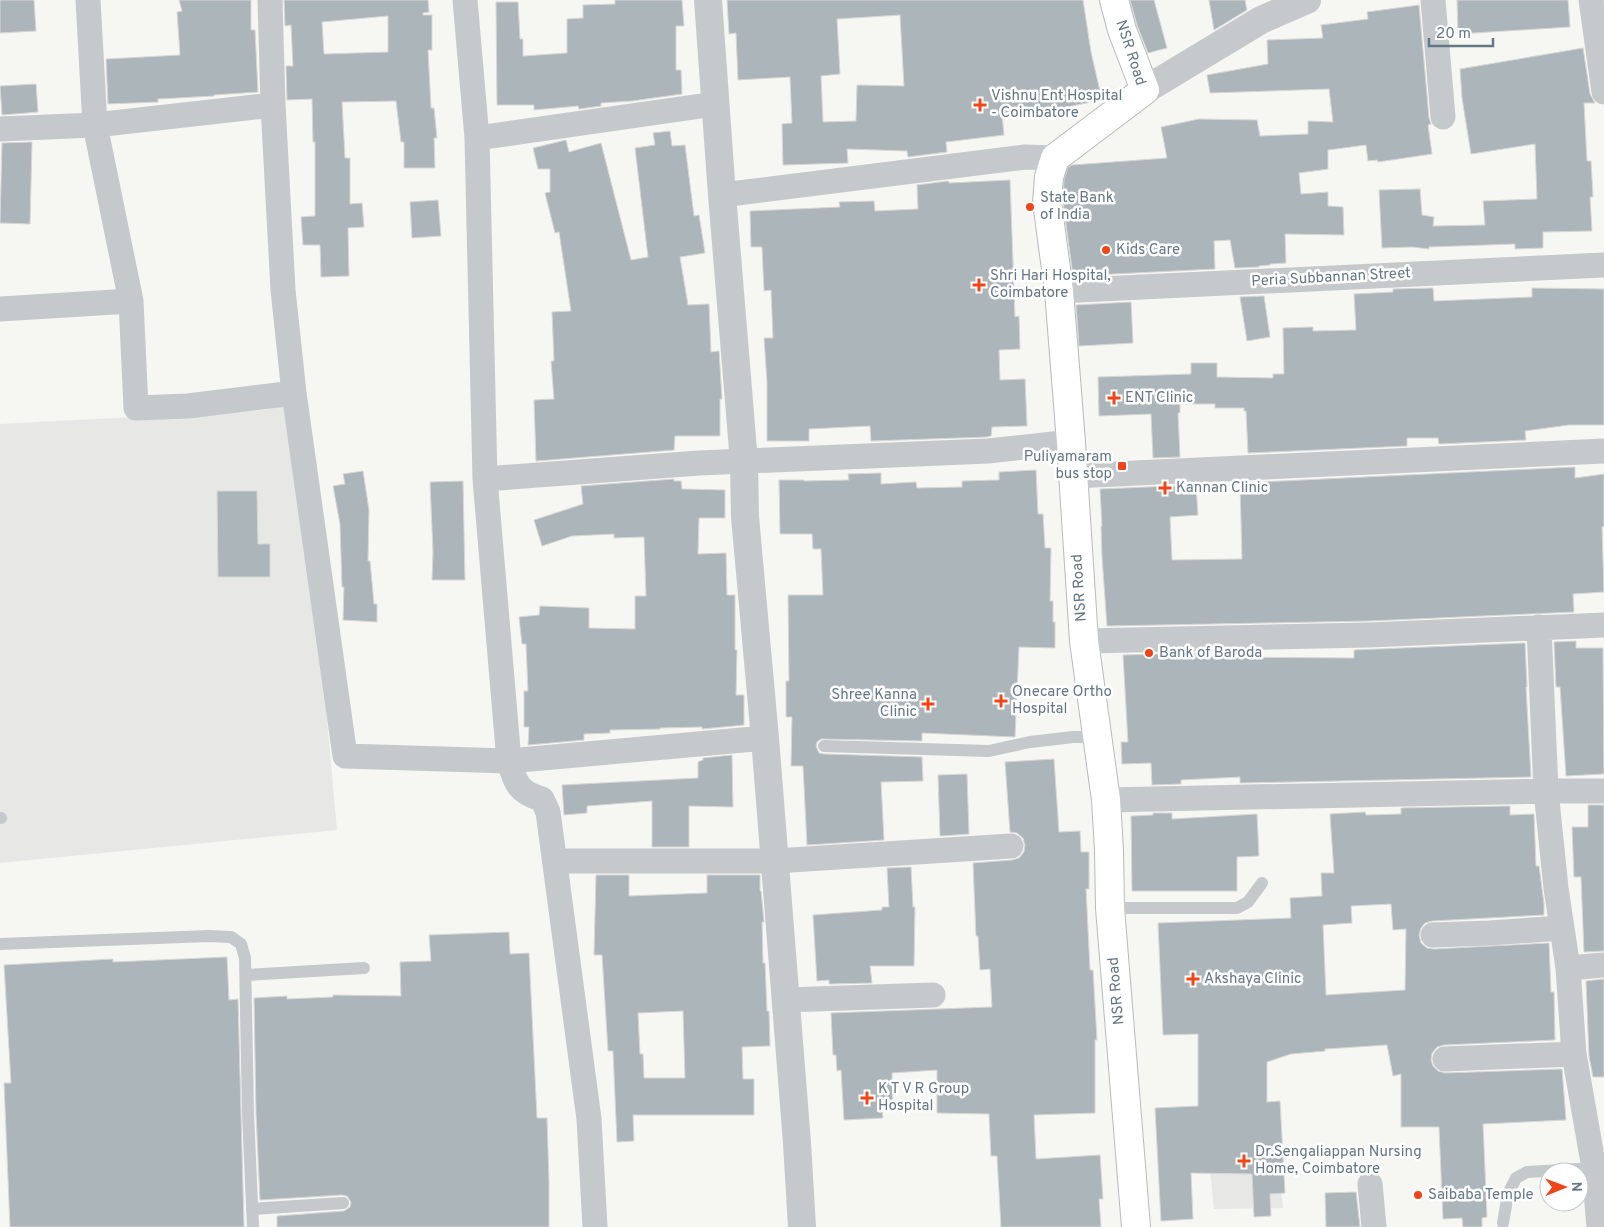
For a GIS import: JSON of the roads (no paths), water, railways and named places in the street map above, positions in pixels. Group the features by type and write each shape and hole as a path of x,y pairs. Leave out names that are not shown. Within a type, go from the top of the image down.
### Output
{"main road":[{"name":"NSR Road","path":"1114,0 1122,30 1145,90 1055,158 1049,177 1048,202 1059,291 1084,642 1106,800 1110,908 1136,1227"}],"street":[{"path":"88,0 95,124 131,301 136,408 188,406 294,393"},
{"path":"270,0 273,105 283,290 294,393 345,756 509,761 765,738"},
{"path":"465,0 477,138 485,479 509,761 514,780 528,796 542,799 548,812 588,1119 595,1227"},
{"path":"708,0 744,462 745,517 775,861 802,1227"},
{"path":"1145,90 1261,20 1307,0"},
{"path":"1433,0 1444,117"},
{"path":"1591,0 1604,92"},
{"path":"477,138 716,104"},
{"path":"0,129 95,124 273,105"},
{"path":"722,194 1025,157 1055,158"},
{"name":"Peria Subbannan Street","path":"1059,291 1604,265"},
{"path":"0,309 131,301"},
{"path":"485,479 690,464 988,451 1071,442"},
{"path":"1072,476 1604,452"},
{"path":"1084,642 1369,636 1604,625"},
{"path":"1538,627 1546,791 1556,888 1568,968 1574,1054 1594,1168 1599,1227"},
{"path":"1106,800 1546,791 1604,792"},
{"path":"555,861 775,861 1011,846"},
{"path":"1432,935 1562,928"},
{"path":"1568,968 1604,964"},
{"path":"786,1000 933,995"},
{"path":"1445,1059 1574,1054"},
{"path":"1370,1184 1374,1227"}],"lane":[{"path":"824,746 990,751 1030,742 1073,737 1097,737"},
{"path":"1110,908 1237,908 1248,902 1262,883"},
{"path":"0,944 209,936 231,937 241,944 245,958 246,976 248,1113 253,1227"},
{"path":"246,976 364,968"},
{"path":"1503,1223 1508,1194 1516,1178 1527,1172 1594,1168"},
{"path":"252,1209 344,1203"}],"place":[{"name":"Vishnu Ent Hospital - Coimbatore","path":"980,105"},
{"name":"State Bank of India","path":"1030,207"},
{"name":"Kids Care","path":"1106,250"},
{"name":"Shri Hari Hospital, Coimbatore","path":"979,285"},
{"name":"ENT Clinic","path":"1114,398"},
{"name":"Puliyamaram bus stop","path":"1122,466"},
{"name":"Kannan Clinic","path":"1165,488"},
{"name":"Bank of Baroda","path":"1149,653"},
{"name":"Onecare Ortho Hospital","path":"1001,701"},
{"name":"Shree Kanna Clinic","path":"928,704"},
{"name":"Akshaya Clinic","path":"1193,979"},
{"name":"K T V R Group Hospital","path":"867,1098"},
{"name":"Dr.Sengaliappan Nursing Home, Coimbatore","path":"1244,1161"},
{"name":"Saibaba Temple","path":"1418,1195"}]}
